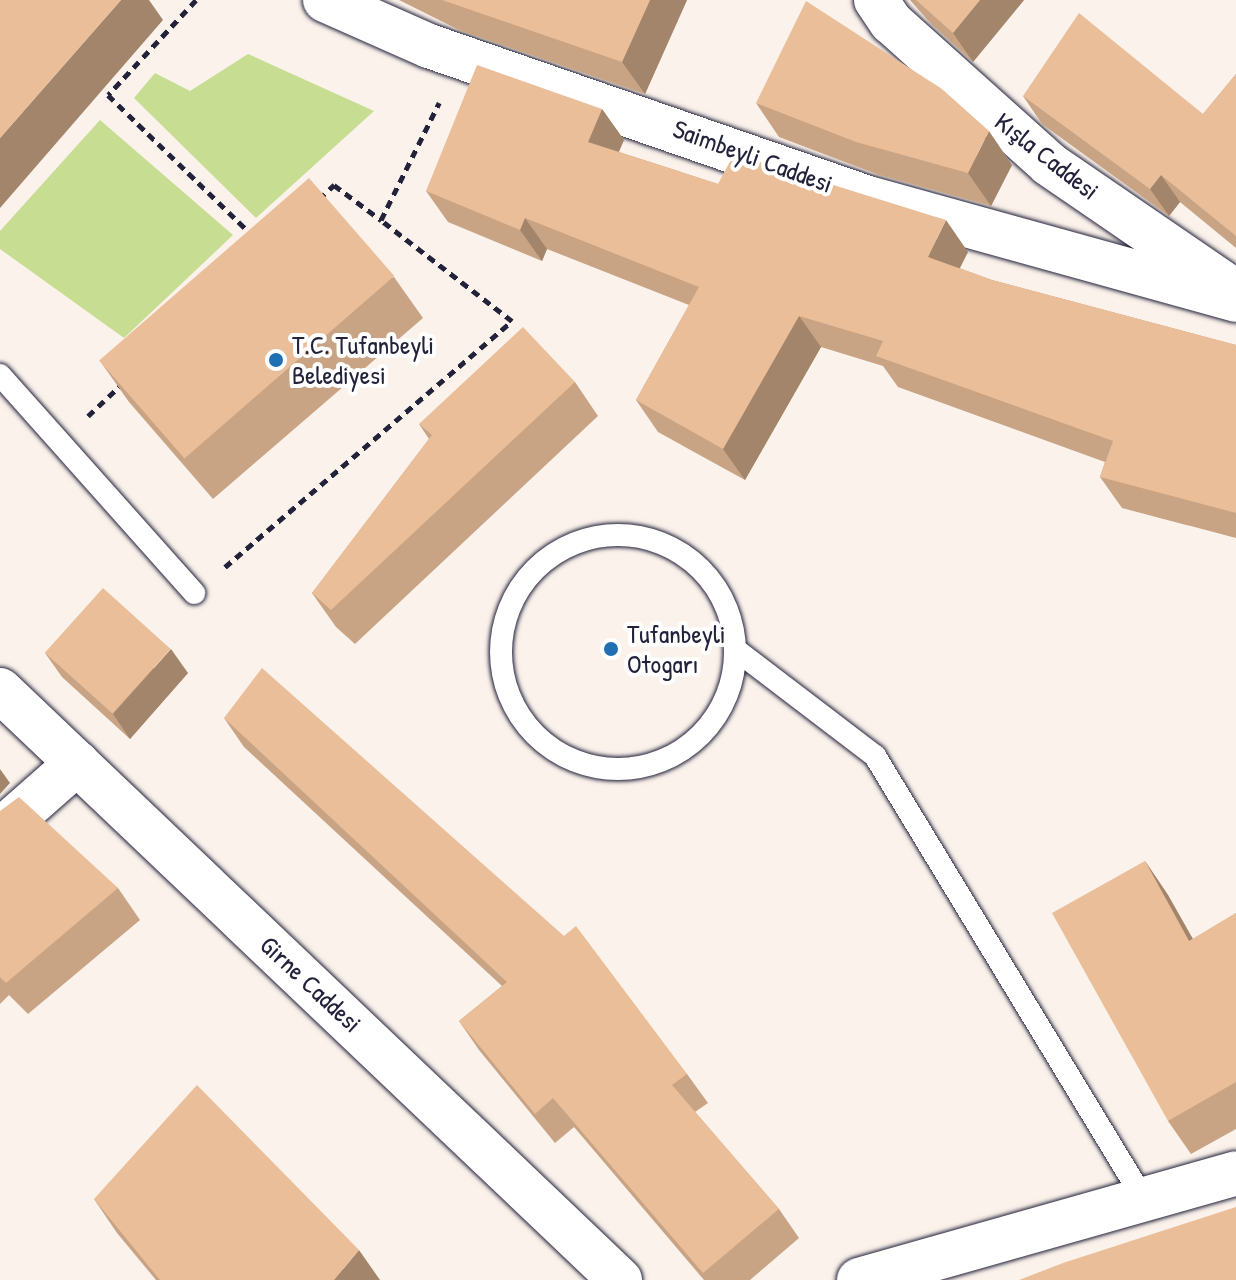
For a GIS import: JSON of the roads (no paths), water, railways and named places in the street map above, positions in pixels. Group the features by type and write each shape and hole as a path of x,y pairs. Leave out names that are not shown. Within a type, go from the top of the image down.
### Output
{"street":[{"name":"Saimbeyli Caddesi","path":"325,0 462,57 872,199 1236,300"},
{"name":"Kışla Caddesi","path":"876,0 891,22 1049,164 1236,292"},
{"name":"Girne Caddesi","path":"0,690 620,1280"},
{"path":"0,831 77,763"},
{"path":"859,1280 1146,1203 1236,1173"}],"lane":[{"path":"0,375 194,593"},
{"path":"736,650 730,691 710,727 679,754 640,769 599,769 560,756 529,730 507,695 500,654 505,617 521,584 547,557 580,540 617,533 653,538 686,555 713,581 730,613 736,650 875,756 1146,1203"}],"place":[{"name":"T.C. Tufanbeyli Belediyesi","path":"276,360"},
{"name":"Tufanbeyli Otogarı","path":"611,649"}]}
